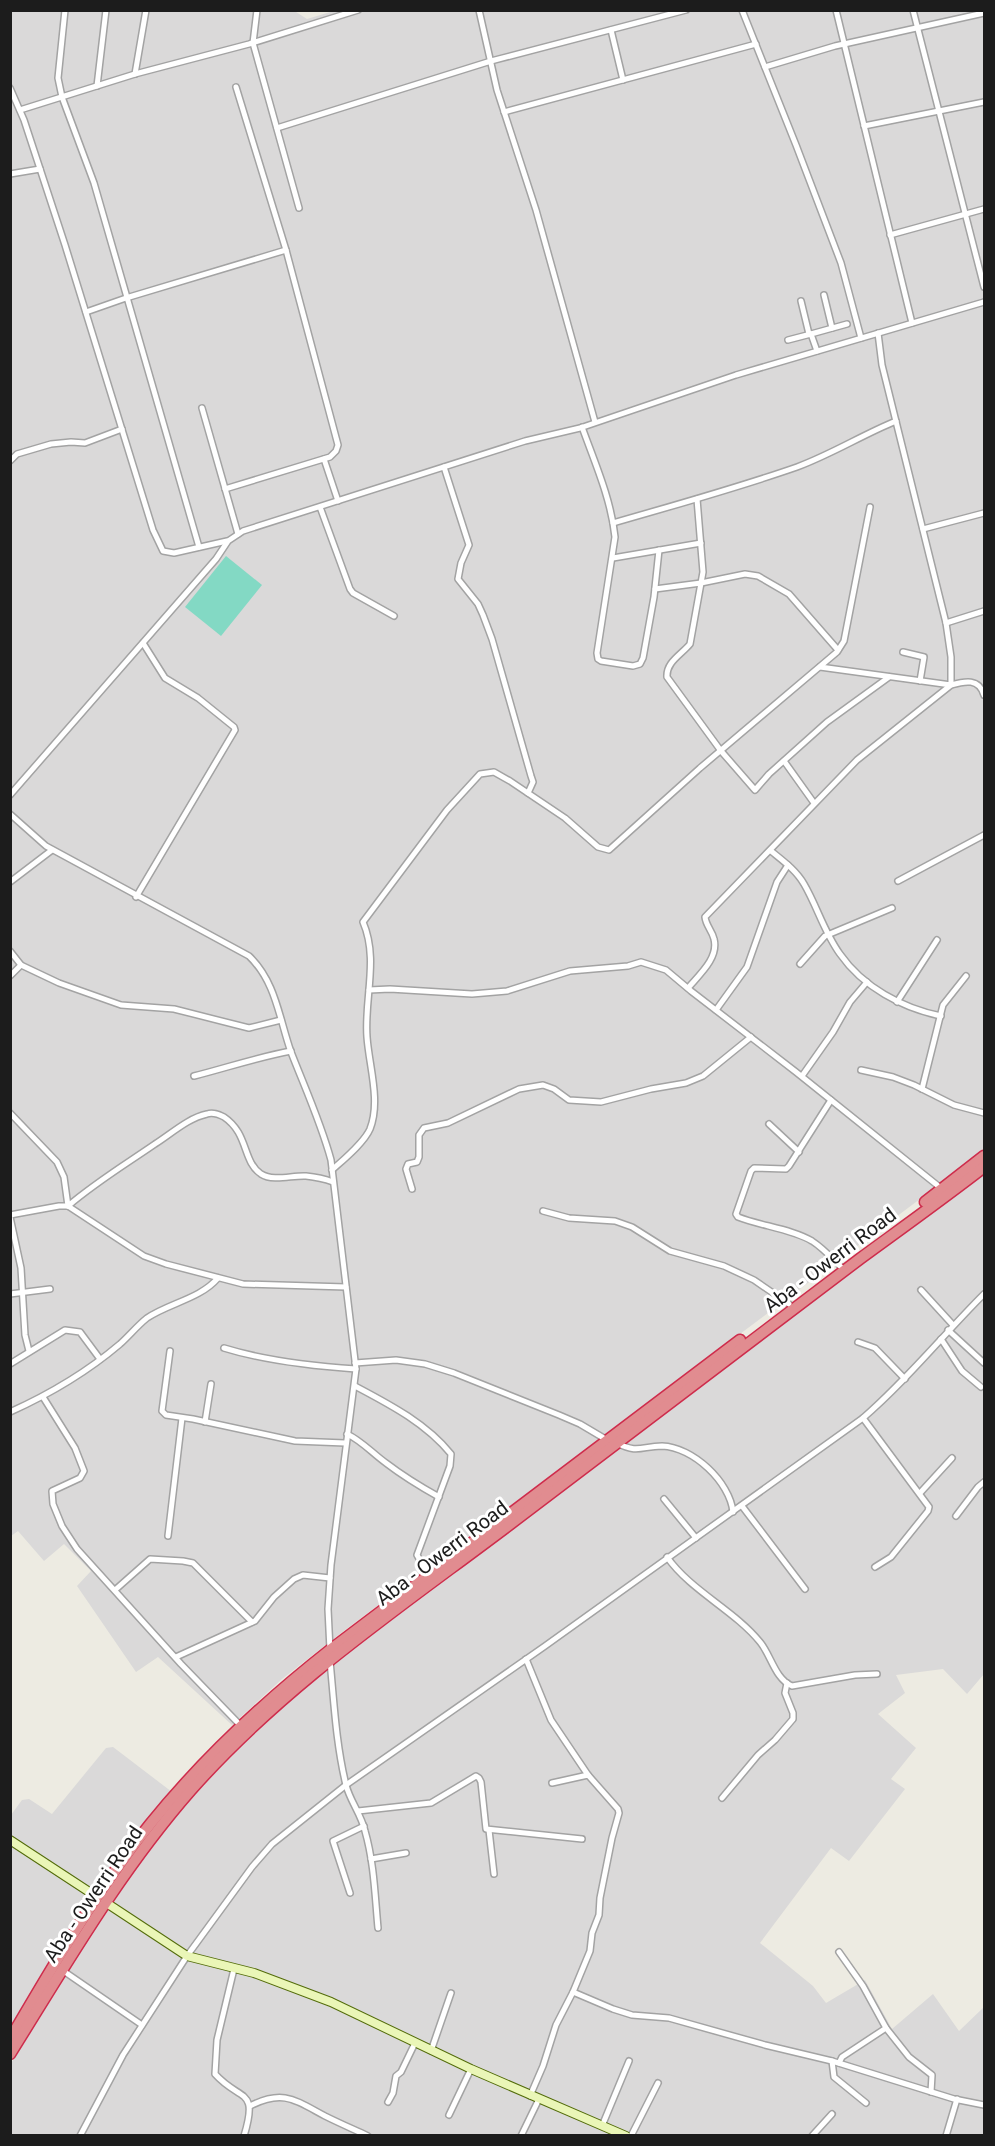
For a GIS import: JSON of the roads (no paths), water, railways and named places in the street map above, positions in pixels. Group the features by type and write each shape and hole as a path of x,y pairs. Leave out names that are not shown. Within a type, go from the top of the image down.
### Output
{"highway":[{"name":"Aba - Owerri Road","path":"10,2038 62,1970 101,1900 193,1788 261,1719 330,1655 428,1574 612,1442 984,1156"},
{"name":"Aba - Owerri Road","path":"10,2055 43,1993 134,1845 179,1790 276,1693 984,1167"}],"street":[{"path":"65,10 58,78 62,97 94,183 199,547"},
{"path":"97,86 106,10"},
{"path":"135,74 146,10"},
{"path":"257,10 253,43 298,208"},
{"path":"20,111 135,74 253,43 358,10"},
{"path":"479,10 504,112 536,210 596,422"},
{"path":"276,128 490,61 686,10"},
{"path":"742,10 841,263 861,338"},
{"path":"836,10 912,323"},
{"path":"913,10 984,287"},
{"path":"765,67 844,45 984,13"},
{"path":"611,30 623,80"},
{"path":"504,112 756,44"},
{"path":"225,489 324,459 336,451 338,445 286,250 236,87"},
{"path":"10,88 40,169 153,530 164,551 174,553 228,541"},
{"path":"864,126 984,102"},
{"path":"12,172 40,169"},
{"path":"890,235 984,209"},
{"path":"86,312 286,250"},
{"path":"824,295 832,328"},
{"path":"801,301 817,351"},
{"path":"10,795 216,559 228,541 238,534 525,441 582,427 736,375 984,302"},
{"path":"788,340 847,324"},
{"path":"878,333 882,365 946,623 951,657 951,685"},
{"path":"202,408 238,534"},
{"path":"613,523 798,466 843,448 865,434 896,421"},
{"path":"582,427 601,477 615,537 597,659 633,666 640,664 643,658 659,550"},
{"path":"10,461 17,454 51,444 71,442 86,444 122,429"},
{"path":"324,459 338,501"},
{"path":"444,467 469,545 461,563 458,579 478,604 492,639 533,782 528,793"},
{"path":"697,499 703,572 690,644 666,669 667,677 721,751 755,790 827,722 889,677"},
{"path":"320,507 350,589 353,593 394,616"},
{"path":"332,1170 366,1136 373,1118 372,1075 367,1036 369,935 363,922 447,810 480,774 494,772 565,818 598,847 609,850 838,650 844,640 870,507"},
{"path":"923,529 984,513"},
{"path":"613,558 701,543"},
{"path":"654,589 745,574 758,576 789,594 838,650"},
{"path":"946,623 984,612"},
{"path":"136,897 235,730 198,698 165,678 143,643"},
{"path":"903,652 924,657 920,681"},
{"path":"820,668 951,685 966,681 976,683 983,688 984,694"},
{"path":"688,988 706,966 715,948 714,937 706,924 705,916 771,851 857,760 951,685"},
{"path":"784,761 814,803"},
{"path":"10,814 52,850 249,956 260,966 270,984 291,1051 323,1131 331,1160 355,1366 355,1386 345,1443 330,1578 328,1609 330,1655 340,1755 350,1800 358,1811 364,1826 371,1859 378,1928"},
{"path":"898,881 984,835"},
{"path":"10,882 52,850"},
{"path":"771,851 803,882 828,935 841,955 867,982 897,1002 918,1012 941,1016"},
{"path":"716,1010 747,968 777,882 788,865"},
{"path":"800,964 821,939 892,908"},
{"path":"897,1002 937,940"},
{"path":"10,951 21,964 66,986 121,1005 174,1009 249,1028 281,1020"},
{"path":"369,990 422,990 472,994 507,991 570,972 628,966 641,962 666,970 942,1189"},
{"path":"10,976 21,964"},
{"path":"922,1089 946,1000 966,976"},
{"path":"801,1076 833,1032 850,1002 867,982"},
{"path":"412,1189 406,1170 408,1164 417,1162 419,1135 424,1128 448,1123 519,1089 543,1085 554,1089 569,1100 601,1102 686,1083 703,1076 751,1037"},
{"path":"194,1076 246,1063 267,1055 291,1051"},
{"path":"861,1070 893,1077 954,1105 984,1113"},
{"path":"831,1100 786,1169 754,1168 747,1181 736,1215 760,1226 792,1233 810,1240 841,1267"},
{"path":"10,1113 57,1162 64,1177 69,1206"},
{"path":"69,1206 90,1188 180,1128 208,1113 215,1113 233,1125 247,1148 249,1160 261,1174 282,1178 308,1176 333,1182"},
{"path":"769,1124 799,1152"},
{"path":"29,1351 25,1335 21,1268 10,1216 59,1206 69,1206 144,1256 218,1278 243,1284 346,1287"},
{"path":"543,1211 569,1218 615,1221 632,1227 670,1251 724,1266 754,1280 789,1304"},
{"path":"10,1412 43,1397 75,1377 120,1344 147,1318 210,1287 218,1278"},
{"path":"10,1294 50,1289"},
{"path":"921,1290 953,1325"},
{"path":"80,2136 118,2064 187,1956 252,1866 272,1844 346,1785 742,1506 862,1418 905,1379 948,1330 984,1294"},
{"path":"10,1364 65,1330 71,1329 80,1332 100,1359"},
{"path":"948,1330 984,1363"},
{"path":"941,1339 962,1371 981,1387"},
{"path":"858,1342 875,1348 905,1379"},
{"path":"224,1348 244,1354 325,1367 355,1366 396,1360 425,1364 454,1372 559,1414 629,1449 662,1446 689,1455 719,1480 730,1496 733,1512"},
{"path":"170,1351 162,1412 166,1415 295,1441 345,1443"},
{"path":"205,1422 211,1383"},
{"path":"355,1386 399,1409 433,1436 451,1454 450,1466 417,1555 428,1574"},
{"path":"43,1397 75,1448 84,1471 80,1478 52,1491 62,1526 77,1548 241,1726"},
{"path":"168,1536 182,1418"},
{"path":"862,1418 929,1507 891,1557 875,1567"},
{"path":"347,1434 356,1438 384,1462 439,1497"},
{"path":"920,1493 952,1458"},
{"path":"956,1515 984,1482"},
{"path":"664,1499 696,1538"},
{"path":"742,1506 805,1589"},
{"path":"667,1557 678,1572 757,1638 786,1683 792,1686 877,1674"},
{"path":"115,1590 150,1559 193,1563 252,1622"},
{"path":"176,1657 252,1622 283,1587 294,1579 303,1575 330,1578"},
{"path":"526,1659 551,1720 588,1775 619,1813 590,1951 556,2025 543,2066 530,2096"},
{"path":"722,1798 758,1755 793,1719 793,1713 785,1694 786,1683"},
{"path":"552,1783 588,1775"},
{"path":"358,1811 431,1803 476,1776 481,1782 484,1822 489,1830 494,1874"},
{"path":"350,1893 333,1841 364,1826"},
{"path":"489,1830 582,1839"},
{"path":"10,1840 187,1956 281,1982 331,2002 530,2096 626,2136"},
{"path":"371,1859 406,1853"},
{"path":"839,1952 863,1986 886,2028 909,2057 932,2075 931,2092"},
{"path":"62,1970 142,2025"},
{"path":"234,1970 217,2040 215,2074 247,2097 250,2106 244,2136"},
{"path":"573,1992 632,2015 669,2018 774,2048 836,2062 957,2100 984,2106"},
{"path":"431,2051 451,1993"},
{"path":"866,2103 834,2077 836,2062 886,2028"},
{"path":"388,2102 393,2093 396,2076 401,2072 415,2043"},
{"path":"602,2126 629,2061"},
{"path":"449,2115 471,2069"},
{"path":"631,2136 658,2083"},
{"path":"250,2106 266,2098 281,2097 300,2101 325,2116 368,2136"},
{"path":"521,2136 539,2099"},
{"path":"946,2136 957,2100"},
{"path":"812,2136 832,2114"}]}
